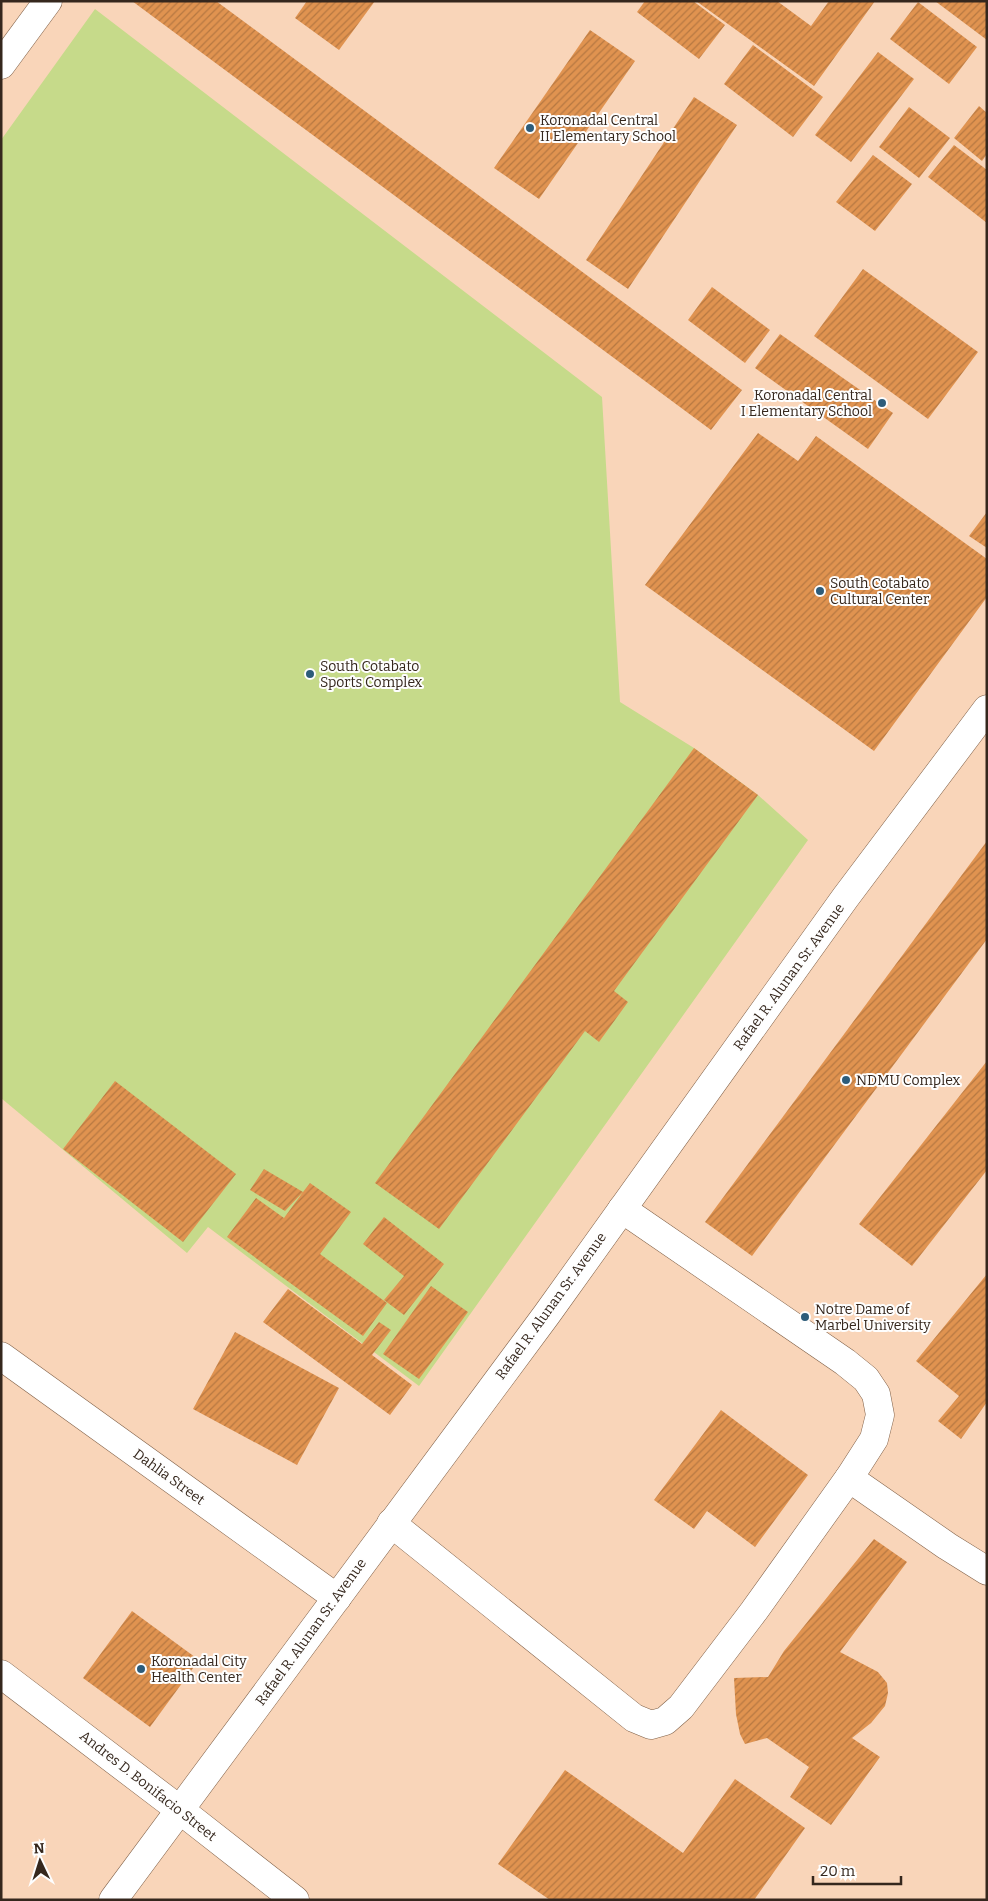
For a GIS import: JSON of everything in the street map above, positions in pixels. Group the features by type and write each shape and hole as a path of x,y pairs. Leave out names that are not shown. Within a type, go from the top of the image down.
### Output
{"main road":[{"path":"1,65 48,1"},
{"name":"Rafael R. Alunan Sr. Avenue","path":"113,1900 541,1322 845,898 987,709"},
{"path":"391,1523 617,1707 634,1718 651,1724 665,1721 681,1707 717,1662 849,1478 874,1440 880,1415 876,1394 866,1379 845,1362 622,1209"},
{"name":"Dahlia Street","path":"1,1356 337,1598"},
{"path":"849,1478 946,1546 987,1571"},
{"name":"Andres D. Bonifacio Street","path":"1,1674 295,1900"}],"green space":[{"name":"South Cotabato Sports Complex","path":"95,9 602,397 620,702 694,748 758,795 808,840 419,1386 208,1227 187,1253 1,1098 1,140"}],"building":[{"path":"132,1 216,1 742,390 711,430"},
{"path":"307,1 375,1 339,50 295,18"},
{"path":"645,1 693,1 725,25 699,59 637,12"},
{"path":"696,1 777,1 811,26 829,1 875,1 814,86"},
{"path":"935,1 987,1 987,40"},
{"path":"918,2 977,47 949,84 890,39"},
{"path":"590,30 635,61 539,199 494,168"},
{"path":"753,45 823,97 793,137 724,84"},
{"path":"878,52 914,79 851,162 815,135"},
{"path":"694,97 737,125 628,289 586,260"},
{"path":"979,106 987,113 987,154 982,161 954,138"},
{"path":"909,107 950,138 919,178 879,147"},
{"path":"954,145 987,170 987,223 928,177"},
{"path":"873,155 912,184 875,231 836,202"},
{"path":"863,269 978,352 928,419 814,336"},
{"path":"712,287 770,330 745,363 688,320"},
{"path":"780,334 893,413 868,449 755,368"},
{"name":"South Cotabato Cultural Center","path":"758,433 798,461 816,436 987,559 987,597 874,751 645,585"},
{"path":"987,512 987,548 969,536"},
{"path":"694,748 758,795 614,991 628,1002 599,1042 585,1031 439,1229 375,1183"},
{"name":"NDMU Complex","path":"987,841 987,939 752,1256 705,1222"},
{"path":"987,1061 987,1170 912,1266 859,1224"},
{"path":"115,1081 236,1174 183,1242 63,1149"},
{"path":"264,1169 303,1192 285,1211 250,1190"},
{"path":"310,1183 351,1212 320,1254 387,1303 363,1336 227,1237 256,1198 284,1218"},
{"path":"384,1217 444,1264 404,1315 384,1300 404,1276 363,1244"},
{"path":"987,1274 987,1402 961,1439 938,1421 959,1396 916,1361"},
{"path":"431,1286 468,1312 419,1379 383,1354"},
{"path":"288,1289 362,1344 379,1322 391,1330 372,1355 412,1385 390,1415 263,1322"},
{"path":"235,1332 339,1388 297,1465 193,1409"},
{"path":"721,1410 808,1475 755,1547 707,1511 694,1529 654,1500"},
{"path":"874,1539 907,1562 840,1652 878,1672 887,1683 888,1693 885,1706 871,1723 852,1738 880,1757 831,1825 790,1797 809,1767 767,1738 745,1744 740,1734 736,1714 734,1678 768,1677 784,1651"},
{"name":"Koronadal City Health Center","path":"132,1611 199,1660 150,1727 83,1678"},
{"path":"565,1770 683,1853 735,1779 805,1828 754,1900 550,1900 498,1864"}],"place":[{"name":"Koronadal Central II Elementary School","path":"530,128"},
{"name":"Koronadal Central I Elementary School","path":"882,403"},
{"name":"South Cotabato Cultural Center","path":"820,591"},
{"name":"South Cotabato Sports Complex","path":"310,674"},
{"name":"NDMU Complex","path":"846,1080"},
{"name":"Notre Dame of Marbel University","path":"805,1317"},
{"name":"Koronadal City Health Center","path":"141,1669"}]}
